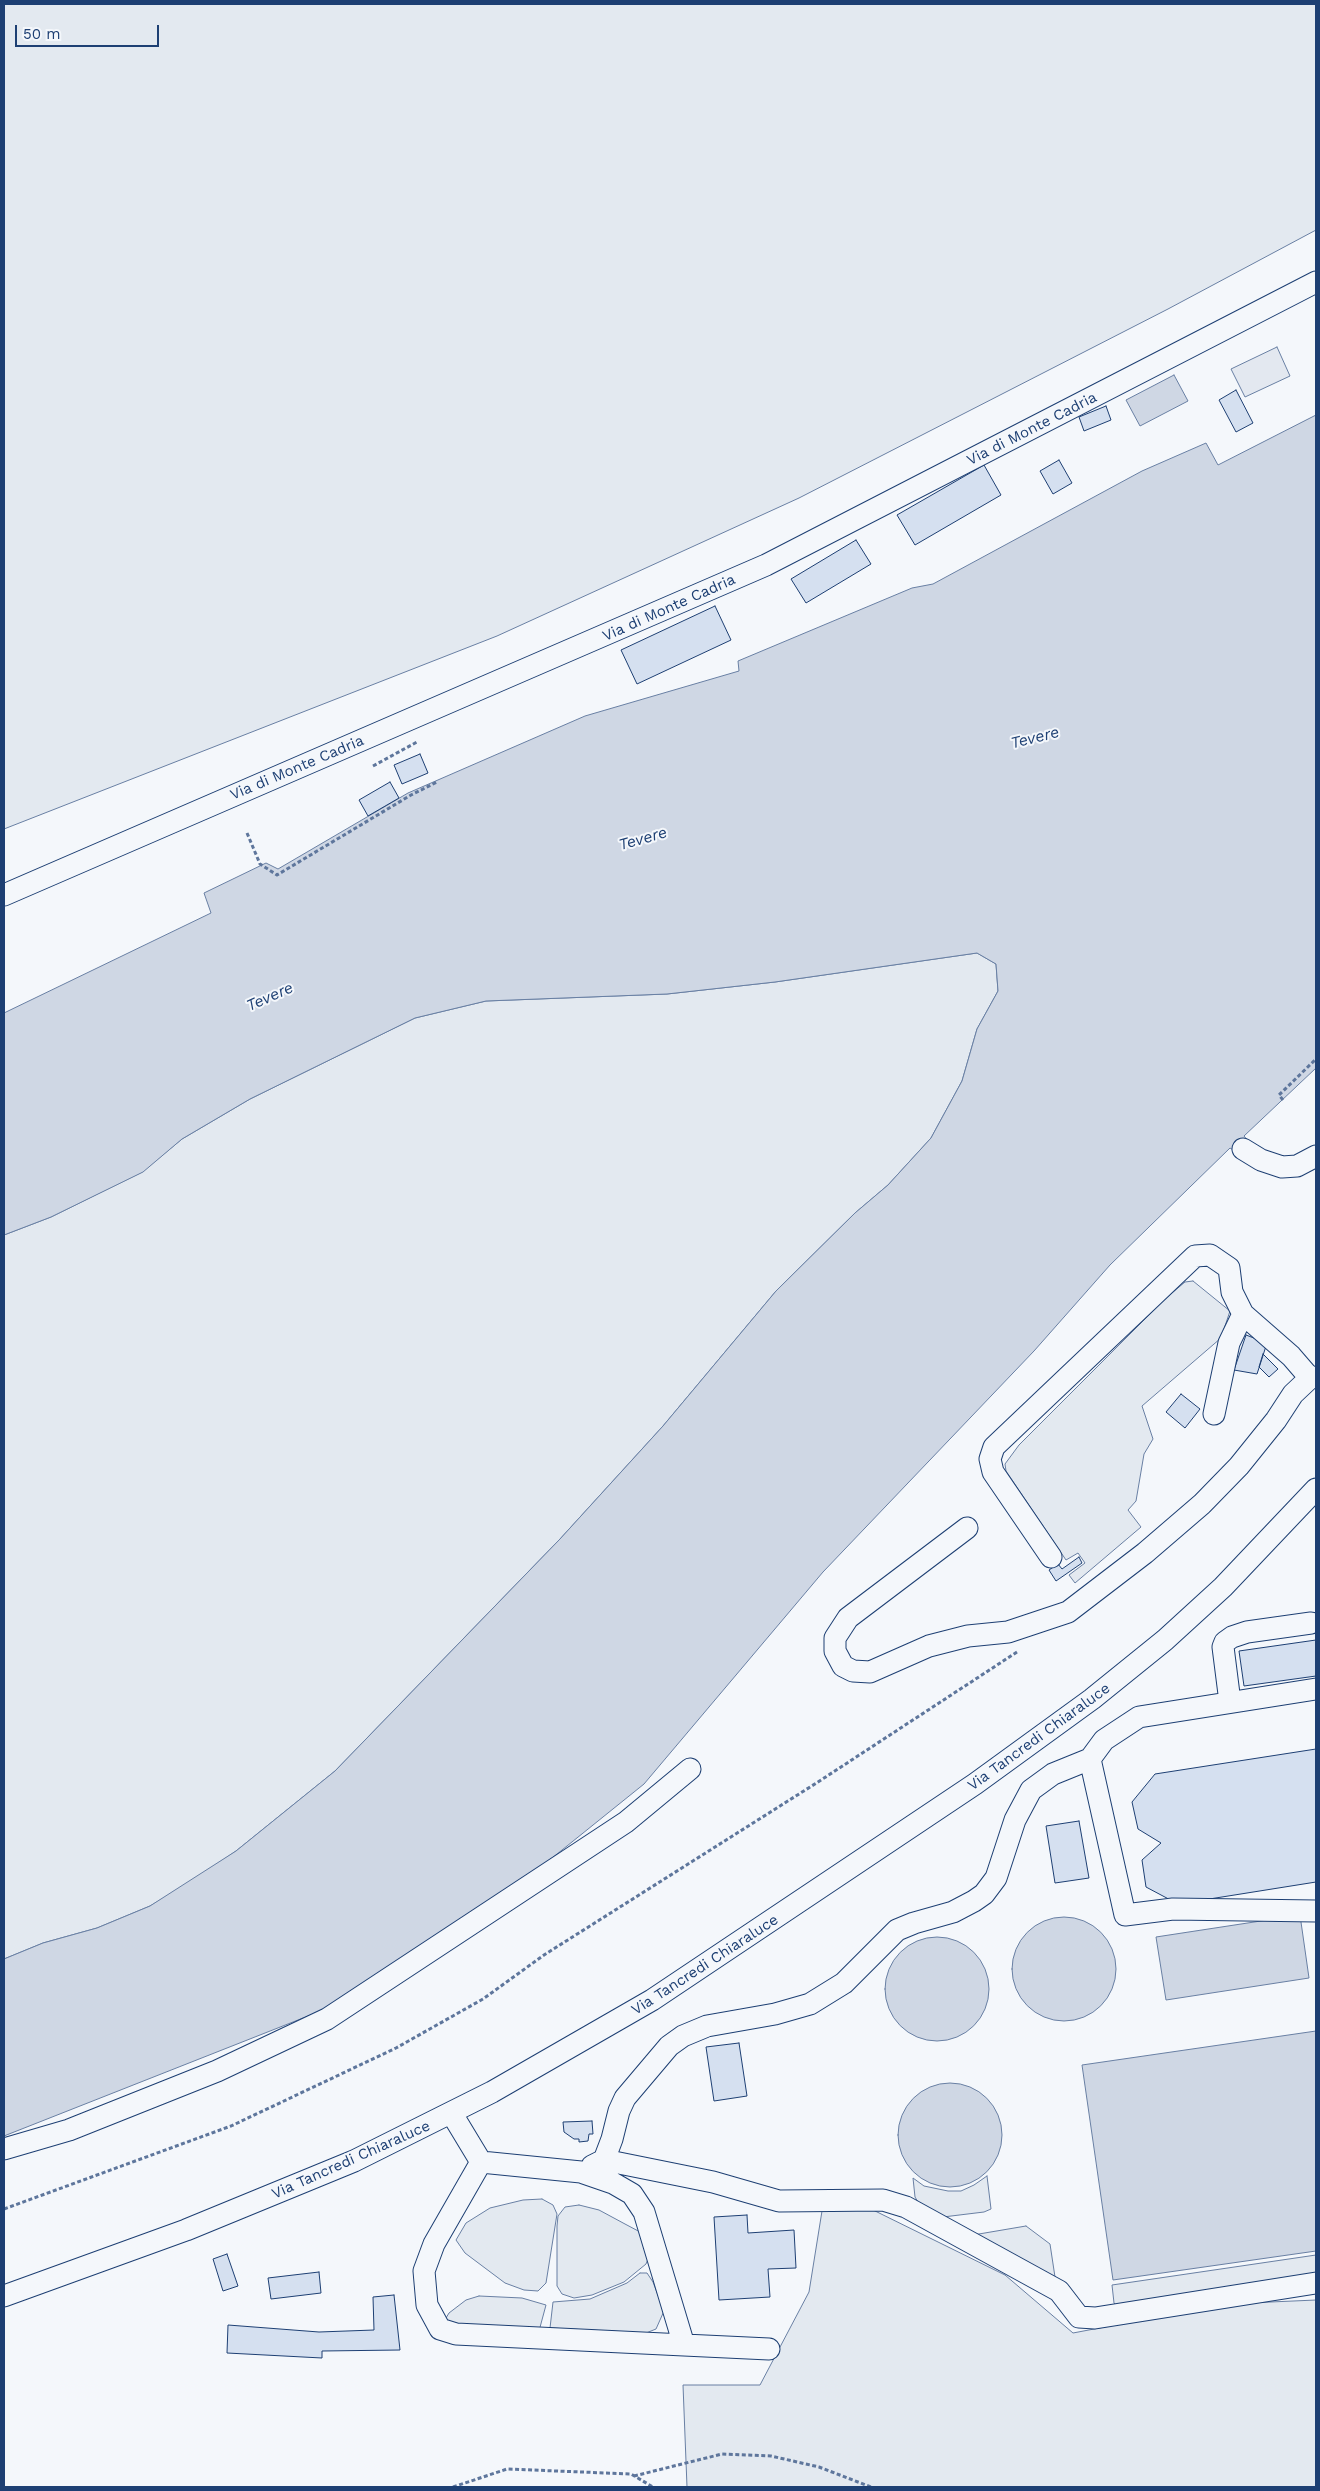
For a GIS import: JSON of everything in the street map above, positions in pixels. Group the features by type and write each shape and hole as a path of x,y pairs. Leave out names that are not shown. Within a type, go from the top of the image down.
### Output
{"street":[{"name":"Via di Monte Cadria","path":"4,895 766,565 1316,282"},
{"path":"1243,1149 1261,1160 1282,1166 1297,1166 1316,1156"},
{"path":"967,1528 848,1618 835,1638 835,1651 843,1666 853,1671 870,1672 930,1646 968,1636 1008,1632 1068,1612 1145,1554 1202,1504 1239,1466 1276,1420 1293,1394 1313,1377 1243,1314 1232,1292 1228,1268 1210,1255 1195,1256 994,1447 990,1459 993,1472 1050,1557"},
{"path":"1214,1414 1228,1343 1243,1314"},
{"name":"Via Tancredi Chiaraluce","path":"4,2296 169,2237 264,2200 354,2161 452,2114 557,2056 652,2000 967,1790 1059,1724 1142,1660 1196,1612 1252,1559 1316,1489"},
{"path":"1230,1702 1223,1647 1225,1642 1232,1636 1246,1632 1311,1623"},
{"path":"604,2160 612,2139 619,2111 625,2098 669,2046 683,2036 707,2026 781,2013 810,2004 844,1983 897,1930 953,1912 984,1894 996,1878 1015,1820 1031,1790 1053,1774 1090,1759 1104,1740 1139,1717 1316,1688"},
{"path":"1090,1759 1125,1915 1173,1909 1316,1911"},
{"path":"4,2149 69,2130 208,2075 327,2019 618,1828 690,1770"},
{"path":"452,2114 481,2162"},
{"path":"581,2172 604,2160 713,2182 779,2201 883,2200 898,2205 1059,2290 1079,2317 1095,2318 1316,2283"},
{"path":"481,2162 581,2172 606,2180 627,2190 641,2205 684,2344"},
{"path":"481,2162 434,2244 426,2264 426,2296 434,2320 440,2329 456,2334 769,2349"}],"path":[{"path":"373,766 417,742"},
{"path":"247,833 260,864 277,875 411,795 437,782"},
{"path":"1283,1100 1279,1095 1316,1059"},
{"path":"4,2209 231,2126 396,2048 483,1998 544,1955 818,1782 1020,1650"},
{"path":"634,2476 722,2454 771,2456 819,2467 871,2487"},
{"path":"453,2487 507,2469 631,2474 653,2487"}],"shaded area":[{"path":"4,4 1316,4 1316,230 1168,309 799,498 497,636 4,829"},
{"path":"1277,347 1290,376 1245,397 1231,369"},
{"path":"977,953 996,964 998,991 977,1029 962,1081 931,1138 888,1185 855,1213 776,1291 663,1426 560,1539 335,1771 236,1851 189,1883 150,1906 97,1928 43,1943 4,1959 4,1235 51,1217 142,1172 182,1139 250,1099 415,1018 486,1001 667,994 775,982"},
{"path":"1193,1281 1230,1311 1221,1338 1142,1406 1153,1439 1144,1454 1136,1501 1128,1510 1141,1527 1075,1583 1069,1575 1085,1563 1078,1553 1066,1560 1006,1471 1005,1464 1019,1445 1166,1298 1185,1282"},
{"path":"987,2176 991,2209 984,2212 943,2217 921,2207 915,2197 913,2178 924,2186 948,2191 961,2191"},
{"path":"542,2199 553,2205 557,2214 546,2283 538,2291 524,2290 505,2283 465,2253 456,2240 466,2223 490,2208 523,2200"},
{"path":"579,2205 599,2210 642,2233 653,2246 646,2264 624,2282 592,2295 574,2298 562,2294 557,2286 557,2226 558,2216 565,2207"},
{"path":"869,2208 1005,2275 1073,2333 1225,2304 1316,2300 1316,2487 687,2487 683,2385 760,2385 809,2292 822,2211"},
{"path":"1026,2226 1050,2244 1055,2277 973,2235"},
{"path":"1316,2255 1316,2275 1118,2308 1114,2303 1112,2285"},
{"path":"640,2273 647,2273 653,2282 664,2311 656,2329 646,2333 550,2328 553,2302 590,2299 627,2283"},
{"path":"479,2296 522,2298 546,2305 539,2331 451,2328 446,2318 449,2313 466,2300"}],"water":[{"path":"1174,375 1188,401 1140,426 1126,400"},
{"name":"Tevere","path":"1316,415 1316,1068 1244,1136 1249,1142 1238,1153 1230,1148 1110,1265 1034,1351 823,1572 644,1784 521,1883 336,2005 4,2136 4,1959 43,1943 97,1928 150,1906 236,1851 335,1771 560,1539 663,1426 776,1291 855,1213 888,1185 931,1138 962,1081 977,1029 998,991 996,964 977,953 775,982 667,994 486,1001 415,1018 250,1099 182,1139 143,1172 51,1217 4,1235 4,1013 211,913 204,893 266,863 278,869 408,793 585,716 739,671 738,661 912,588 933,584 1142,471 1206,443 1218,465"},
{"path":"1300,1915 1309,1978 1166,2000 1156,1937"},
{"path":"1064,1917 1084,1921 1101,1932 1112,1949 1116,1969 1112,1989 1101,2006 1084,2017 1064,2021 1044,2017 1027,2006 1016,1989 1012,1969 1016,1949 1027,1932 1044,1921"},
{"path":"937,1937 957,1941 974,1952 985,1969 989,1989 985,2009 974,2026 957,2037 937,2041 917,2037 900,2026 889,2009 885,1989 889,1969 900,1952 917,1941"},
{"path":"1316,2031 1316,2251 1113,2280 1082,2065"},
{"path":"950,2083 970,2087 987,2098 998,2115 1002,2135 998,2155 987,2172 970,2183 950,2187 930,2183 913,2172 902,2155 898,2135 902,2115 913,2098 930,2087"}],"building":[{"path":"1236,390 1253,423 1236,432 1219,400"},
{"path":"1106,406 1111,420 1084,431 1079,417"},
{"path":"1059,460 1072,483 1053,494 1040,471"},
{"path":"984,465 1001,495 915,545 897,515"},
{"path":"856,540 871,564 806,603 791,579"},
{"path":"715,606 731,640 637,684 621,650"},
{"path":"420,754 428,773 402,784 394,765"},
{"path":"390,782 399,798 368,816 359,800"},
{"path":"1246,1335 1267,1343 1257,1374 1234,1370"},
{"path":"1263,1354 1278,1369 1269,1377 1259,1367"},
{"path":"1181,1394 1200,1409 1185,1428 1166,1412"},
{"path":"1079,1557 1082,1563 1056,1581 1049,1570 1058,1564 1062,1569"},
{"path":"1316,1640 1316,1676 1244,1686 1239,1651"},
{"path":"1316,1749 1316,1882 1178,1904 1146,1887 1142,1860 1161,1843 1138,1829 1132,1802 1155,1774"},
{"path":"1079,1821 1089,1878 1055,1883 1046,1826"},
{"path":"739,2043 747,2096 714,2101 706,2047"},
{"path":"592,2121 593,2134 589,2134 588,2141 579,2142 579,2139 574,2139 564,2132 563,2122"},
{"path":"747,2215 748,2233 794,2230 796,2268 768,2269 770,2297 719,2300 714,2217"},
{"path":"227,2254 238,2286 223,2291 213,2259"},
{"path":"319,2272 321,2293 271,2299 268,2278"},
{"path":"394,2295 400,2350 322,2351 322,2358 227,2353 228,2325 319,2332 374,2330 373,2297"}]}
